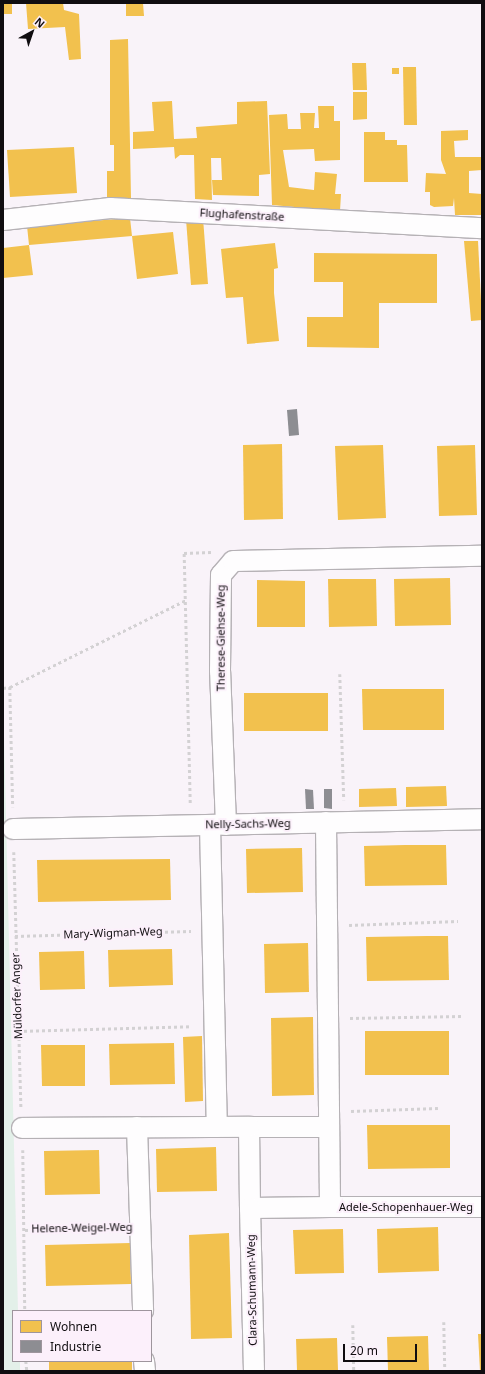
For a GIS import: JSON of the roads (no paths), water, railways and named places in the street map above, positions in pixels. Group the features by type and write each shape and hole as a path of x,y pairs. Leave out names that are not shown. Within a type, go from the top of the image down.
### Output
{"street":[{"name":"Flughafenstraße","path":"3,220 110,208 482,228"},
{"name":"Therese-Giehse-Weg","path":"218,825 221,575 233,561 482,556"},
{"name":"Nelly-Sachs-Weg","path":"13,829 482,819"},
{"name":"Adele-Schopenhauer-Weg","path":"330,1207 329,1119 331,1018 327,925 336,822"},
{"path":"217,1127 212,930 218,825"},
{"path":"22,1128 249,1127 329,1119"},
{"name":"Helene-Weigel-Weg","path":"137,1127 143,1310"},
{"path":"249,1127 250,1208"},
{"name":"Adele-Schopenhauer-Weg","path":"250,1208 482,1206"},
{"name":"Clara-Schumann-Weg","path":"250,1208 254,1371"}]}
